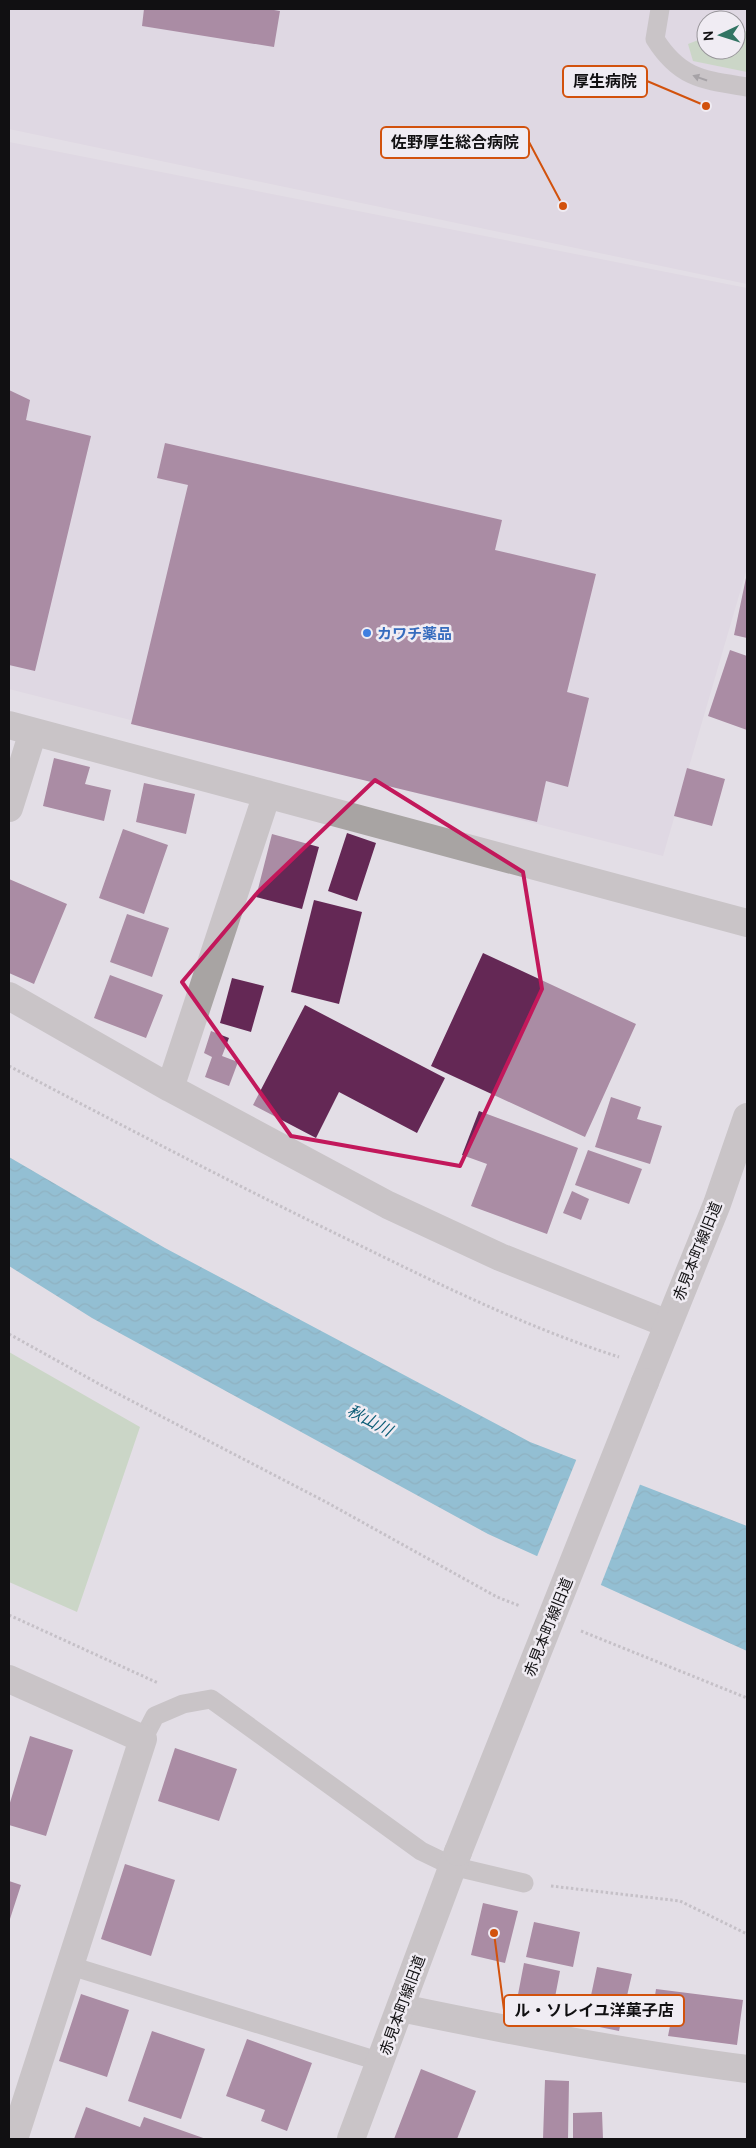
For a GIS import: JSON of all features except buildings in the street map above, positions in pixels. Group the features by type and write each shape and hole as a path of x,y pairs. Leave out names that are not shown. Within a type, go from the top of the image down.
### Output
{"street":[{"path":"9,808 21,728 747,923"},
{"path":"170,1088 267,794"},
{"path":"9,996 170,1088 388,1205 500,1257 668,1324"},
{"name":"赤見本町線旧道","path":"351,2139 455,1859 717,1204 747,1116"},
{"path":"9,1679 143,1739 14,2139"},
{"path":"401,2008 596,2046 747,2069"}],"lane":[{"path":"660,9 655,39 662,50 679,68 698,79 747,87"},
{"path":"143,1739 155,1716 182,1704 211,1699 421,1851 455,1859 524,1883"},
{"path":"71,1966 381,2062"}],"path":[{"path":"9,1066 213,1174 433,1282 586,1347 619,1357"},
{"path":"9,1334 101,1386 326,1502 498,1597 524,1608"},
{"path":"9,1615 166,1686"},
{"path":"577,1630 747,1698"},
{"path":"524,1883 680,1901 747,1934"}],"highlighted area":[{"path":"375,780 523,872 542,989 460,1166 291,1136 182,982 258,892"}],"shaded area":[{"path":"9,9 747,9 747,284 9,129"},
{"path":"9,142 747,288 747,568 663,856 9,689"}],"green space":[{"path":"746,31 747,72 693,61 688,44 696,41 696,60 746,60"},
{"path":"9,1352 140,1427 77,1612 9,1582"}],"water":[{"name":"秋山川","path":"9,1157 165,1248 530,1442 747,1526 747,1651 488,1534 92,1318 9,1266"}],"pier":[{"path":"577,1458 641,1482 600,1587 536,1559"}],"place":[{"name":"厚生病院","path":"706,106"},
{"name":"佐野厚生総合病院","path":"563,206"},
{"name":"カワチ薬品","path":"367,633"},
{"name":"ル・ソレイユ洋菓子店","path":"494,1933"}]}
